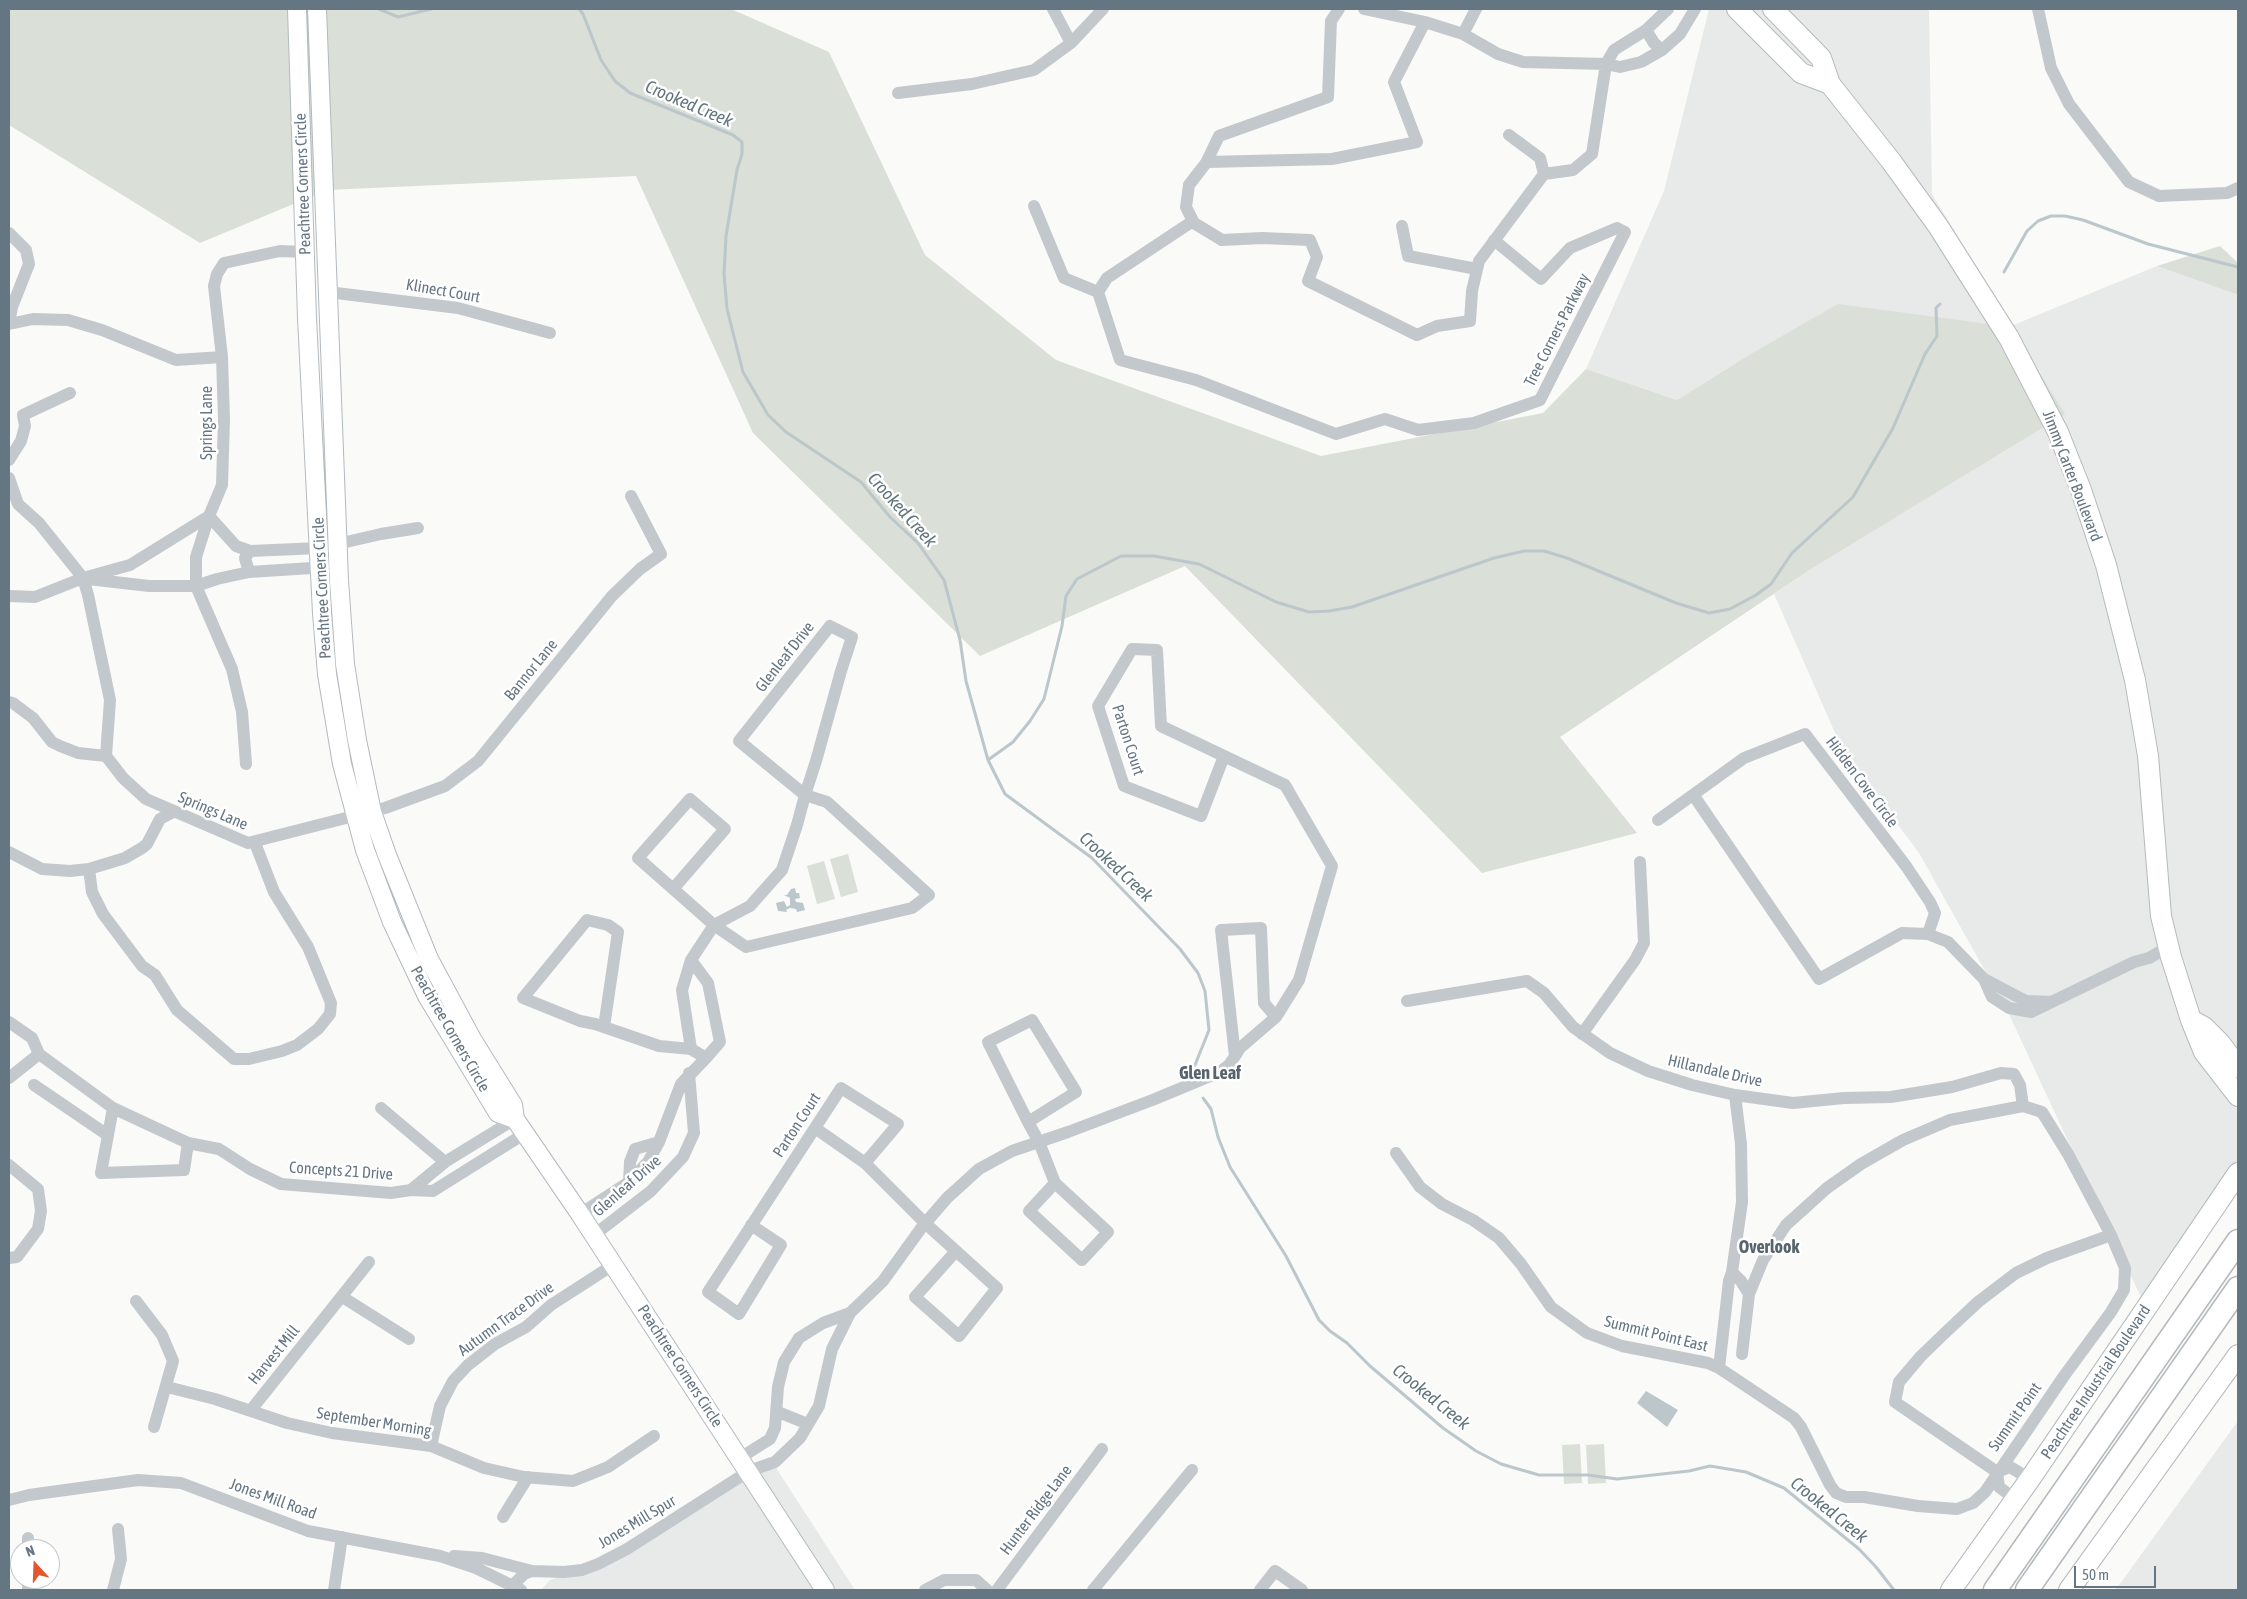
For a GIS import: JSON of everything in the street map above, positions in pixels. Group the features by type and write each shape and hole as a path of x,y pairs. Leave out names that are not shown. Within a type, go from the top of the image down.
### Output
{"highway":[{"path":"1994,1590 2238,1241"},
{"path":"2027,1590 2238,1288"}],"main road":[{"path":"1737,9 1801,73 1830,84"},
{"name":"Jimmy Carter Boulevard","path":"1773,9 1820,58 1830,84 1915,192 1980,291 2009,338 2042,400 2081,490 2110,581 2137,690 2152,792 2156,875 2161,916 2168,947 2191,1020 2204,1052 2238,1096"},
{"path":"2237,1064 2204,1027 2191,1020 2190,1036 2198,1059 2238,1112"},
{"name":"Peachtree Industrial Boulevard","path":"1951,1590 2232,1192 2238,1173"},
{"path":"2069,1590 2238,1354"}],"street":[{"name":"Peachtree Corners Circle","path":"297,9 305,252 328,546 338,566 345,664 358,749 365,850 392,922 427,996 498,1113 520,1127 580,1214 825,1590"},
{"name":"Peachtree Corners Circle","path":"317,9 328,292 328,546 320,568 327,674 332,710 342,764 364,814"},
{"path":"1053,9 1071,43"},
{"path":"898,93 972,84 1034,70 1071,43 1103,9"},
{"path":"1339,9 1331,21 1328,97 1219,136 1207,162 1189,185 1186,208 1192,221 1222,240 1262,238 1310,240 1317,257 1308,281 1417,335 1437,326 1470,321 1472,291 1479,261 1544,174 1573,170 1592,154 1606,64 1614,50 1646,30 1668,9"},
{"path":"1364,9 1425,22 1463,34 1498,54 1523,62 1606,64 1620,67 1640,62 1662,50 1680,34 1694,9"},
{"path":"1463,34 1476,9"},
{"path":"2038,9 2051,68 2069,104 2129,182 2159,196 2227,193 2238,188"},
{"path":"1207,162 1332,159 1417,142 1394,82 1425,22"},
{"path":"1646,30 1654,43 1662,50"},
{"path":"1508,135 1540,158 1544,174"},
{"path":"1034,206 1064,278 1098,292 1108,278 1192,221"},
{"path":"1402,226 1408,256 1477,269"},
{"name":"Tree Corners Parkway","path":"1098,292 1120,360 1196,380 1336,434 1385,419 1418,430 1474,423 1540,400 1626,232 1617,228 1570,248 1541,280 1494,240"},
{"path":"9,233 26,250 29,264 12,307 9,324 33,319 68,320 102,330 176,360 222,357"},
{"name":"Springs Lane","path":"246,764 242,712 232,669 196,586 196,557 209,516 222,485 224,418 222,357 214,286 216,274 224,263 280,251 305,252"},
{"name":"Klinect Court","path":"328,292 458,308 550,333"},
{"path":"9,460 21,441 24,426 23,415 70,393"},
{"path":"9,478 18,504 39,523 83,578 110,700 106,756 78,753 52,742 33,718 9,702"},
{"name":"Bannor Lane","path":"364,814 445,786 478,761 612,596 640,569 661,554 631,496"},
{"path":"9,596 36,597 83,578 130,565 209,516 236,546 250,551 328,546 418,528"},
{"path":"249,572 245,558 250,551"},
{"path":"83,578 149,586 196,586 249,572 338,566"},
{"name":"Glenleaf Drive","path":"673,889 725,829 690,799 638,858 673,889 714,925 746,947 912,908 929,895 827,802 805,795 739,741 830,626 852,637 805,795 782,870 750,906 714,925 691,960 682,990 691,1049"},
{"name":"Parton Court","path":"744,1464 775,1462 800,1438 819,1406 832,1349 850,1313 883,1281 925,1223 947,1198 979,1169 1012,1151 1040,1142 1220,1072 1240,1048 1276,1017 1299,980 1332,866 1285,785 1161,726 1157,650 1132,649 1098,706 1124,786 1201,816 1224,756"},
{"name":"Hidden Cove Circle","path":"1658,820 1694,796 1744,758 1805,734 1930,902 1935,913 1928,934"},
{"name":"Springs Lane","path":"106,756 136,792 146,799 248,843 255,843 364,814"},
{"path":"1694,796 1819,979 1902,933 1928,934 1948,942 1984,979 1992,997 2009,1008 2031,1012 2134,962 2149,958 2168,947"},
{"path":"9,852 42,869 70,871 89,869 125,858 142,848 147,844 160,818 173,812"},
{"path":"89,869 92,892 103,914 142,966 155,975 177,1010 234,1059 249,1060 297,1045 318,1029 330,1014 331,1003 308,947 274,892 255,843"},
{"path":"1582,1034 1635,960 1644,942 1640,862"},
{"path":"604,1027 618,932 608,925 587,920 523,998 580,1021 604,1027 659,1046 691,1049 706,1058"},
{"path":"1235,1056 1221,930 1261,928 1264,1002 1276,1017"},
{"name":"Glenleaf Drive","path":"580,1214 629,1182 648,1162 659,1142 681,1084 689,1073 720,1042 708,983 691,960"},
{"name":"Hillandale Drive","path":"1407,1001 1526,981 1544,993 1573,1028 1610,1053 1648,1071 1692,1085 1735,1095 1793,1103 1891,1096 1952,1087 2001,1073 2014,1074 2020,1085 2023,1106"},
{"path":"1028,1122 1076,1092 1032,1020 988,1042 1028,1122 1040,1142 1055,1183 1108,1232 1082,1260 1029,1211 1055,1183"},
{"path":"9,1022 32,1038 39,1054 9,1078"},
{"name":"Concepts 21 Drive","path":"39,1054 112,1108 188,1143 219,1149 250,1169 282,1184 382,1192 433,1191 520,1127"},
{"name":"Glenleaf Drive","path":"594,1235 651,1191 683,1157 694,1133 689,1073"},
{"path":"34,1085 106,1134"},
{"name":"Parton Court","path":"751,1225 781,1245 739,1314 708,1292 751,1225 814,1128 841,1088 898,1124 865,1163"},
{"path":"1718,1368 1729,1281 1742,1202 1740,1144 1735,1095"},
{"path":"1742,1354 1749,1294 1763,1260 1786,1225 1806,1206 1841,1178 1903,1140 1950,1120 2023,1106"},
{"name":"Summit Point","path":"1740,1383 1794,1418 1801,1427 1830,1485 1836,1492 1846,1497 1864,1497 1918,1506 1957,1509 1973,1503 1985,1492 2111,1312 2124,1290 2125,1268 2068,1154 2042,1112 2023,1106"},
{"path":"112,1108 106,1134 101,1173 184,1170 188,1143"},
{"path":"380,1108 445,1162"},
{"name":"Concepts 21 Drive","path":"410,1190 445,1162 520,1127"},
{"path":"814,1128 865,1163 925,1223 997,1288 959,1336 915,1296 956,1251"},
{"name":"Summit Point East","path":"1396,1153 1420,1187 1442,1204 1474,1220 1499,1238 1521,1264 1551,1308 1586,1333 1622,1346 1708,1364 1718,1368 1740,1383"},
{"path":"9,1165 38,1189 41,1210 38,1229 16,1257 9,1258"},
{"path":"1998,1472 1895,1402 1899,1382 1947,1330 1978,1302 2016,1273 2047,1258 2110,1235"},
{"name":"Harvest Mill","path":"251,1410 369,1262"},
{"name":"Autumn Trace Drive","path":"431,1446 440,1406 452,1382 468,1365 495,1344 526,1327 551,1305 613,1265"},
{"path":"1732,1272 1741,1281 1749,1294"},
{"path":"343,1295 344,1298 408,1339"},
{"path":"136,1301 162,1335 173,1361 154,1427"},
{"name":"Parton Court","path":"744,1464 770,1439 775,1428 778,1412 778,1386 784,1362 799,1338 823,1323 850,1313"},
{"name":"September Morning","path":"167,1387 251,1410 287,1423 332,1433 431,1446 484,1468 528,1478 573,1481 608,1467 654,1436"},
{"path":"778,1412 808,1424"},
{"name":"Hunter Ridge Lane","path":"997,1590 1102,1449"},
{"name":"Jones Mill Spur","path":"440,1556 482,1558 532,1572 582,1570 627,1549 744,1464"},
{"path":"1998,1472 2010,1467 2030,1479"},
{"path":"1093,1590 1192,1470"},
{"path":"1998,1472 1999,1487 2016,1500"},
{"path":"503,1517 528,1478"},
{"name":"Jones Mill Road","path":"9,1500 29,1495 138,1480 164,1481 181,1484 222,1497 308,1531 440,1556 476,1568 516,1588"},
{"path":"113,1590 122,1550 118,1529"},
{"path":"334,1590 342,1537"},
{"path":"1260,1590 1275,1571 1302,1590"},
{"path":"516,1588 524,1574 532,1572"},
{"path":"925,1590 944,1580 976,1580 987,1590"}],"shaded area":[{"path":"9,9 731,9 829,52 925,255 1056,360 1321,456 1543,413 1586,369 1677,400 1752,353 1838,304 2011,327 2065,414 1814,567 1560,737 1637,833 1482,873 1185,566 980,656 753,433 636,176 327,190 200,243 9,125"},
{"path":"1709,9 1929,9 1932,194 2011,326 2157,266 2238,295 2238,1166 2145,1306 2007,1010 1919,853 1843,751 1774,594 1814,567 1839,304 1752,353 1677,400 1586,369 1664,191"},
{"path":"2220,246 2238,263 2238,295 2157,266"},
{"path":"848,854 858,892 841,897 830,859"},
{"path":"824,861 835,899 817,904 807,866"},
{"path":"795,888 800,898 795,899 796,902 803,903 805,910 797,912 796,909 790,908 786,910 787,912 778,911 776,903 784,901 787,907 790,905 790,898 784,895 787,895 791,889"},
{"path":"1646,1391 1678,1410 1667,1427 1637,1403"},
{"path":"2238,1421 2238,1590 2115,1590 2122,1581"},
{"path":"1580,1444 1582,1483 1564,1484 1562,1445"},
{"path":"1604,1444 1606,1483 1588,1484 1586,1445"},
{"path":"769,1457 855,1590 541,1590 550,1580 632,1551"}],"waterway":[{"name":"Crooked Creek","path":"379,9 398,17 431,9"},
{"name":"Crooked Creek","path":"579,9 583,14 601,60 615,81 630,93 733,135 742,142 742,154 737,170 726,236 724,274 727,309 743,372 768,415 786,432 861,482 890,517 918,543 944,580 960,640 966,681 988,760 1005,794 1092,858 1180,949 1198,973 1205,991 1209,1030 1193,1070"},
{"path":"2004,272 2027,231 2038,221 2051,216 2065,216 2083,220 2148,244 2238,267"},
{"path":"988,760 1013,742 1030,721 1044,699 1062,626 1066,596 1077,579 1121,556 1154,556 1199,564 1276,602 1309,612 1352,607 1494,558 1524,551 1544,551 1567,558 1676,603 1709,613 1730,609 1756,595 1771,584 1792,553 1853,497 1893,428 1925,354 1937,336 1936,308 1940,304"},
{"name":"Crooked Creek","path":"1203,1098 1211,1109 1218,1137 1230,1167 1286,1256 1319,1320 1443,1428 1476,1451 1501,1464 1539,1475 1588,1475 1617,1479 1689,1471 1710,1466 1746,1472 1784,1488 1859,1549 1894,1590"}],"district":[{"name":"Glen Leaf","path":"1210,1073"},
{"name":"Overlook","path":"1769,1247"}]}
